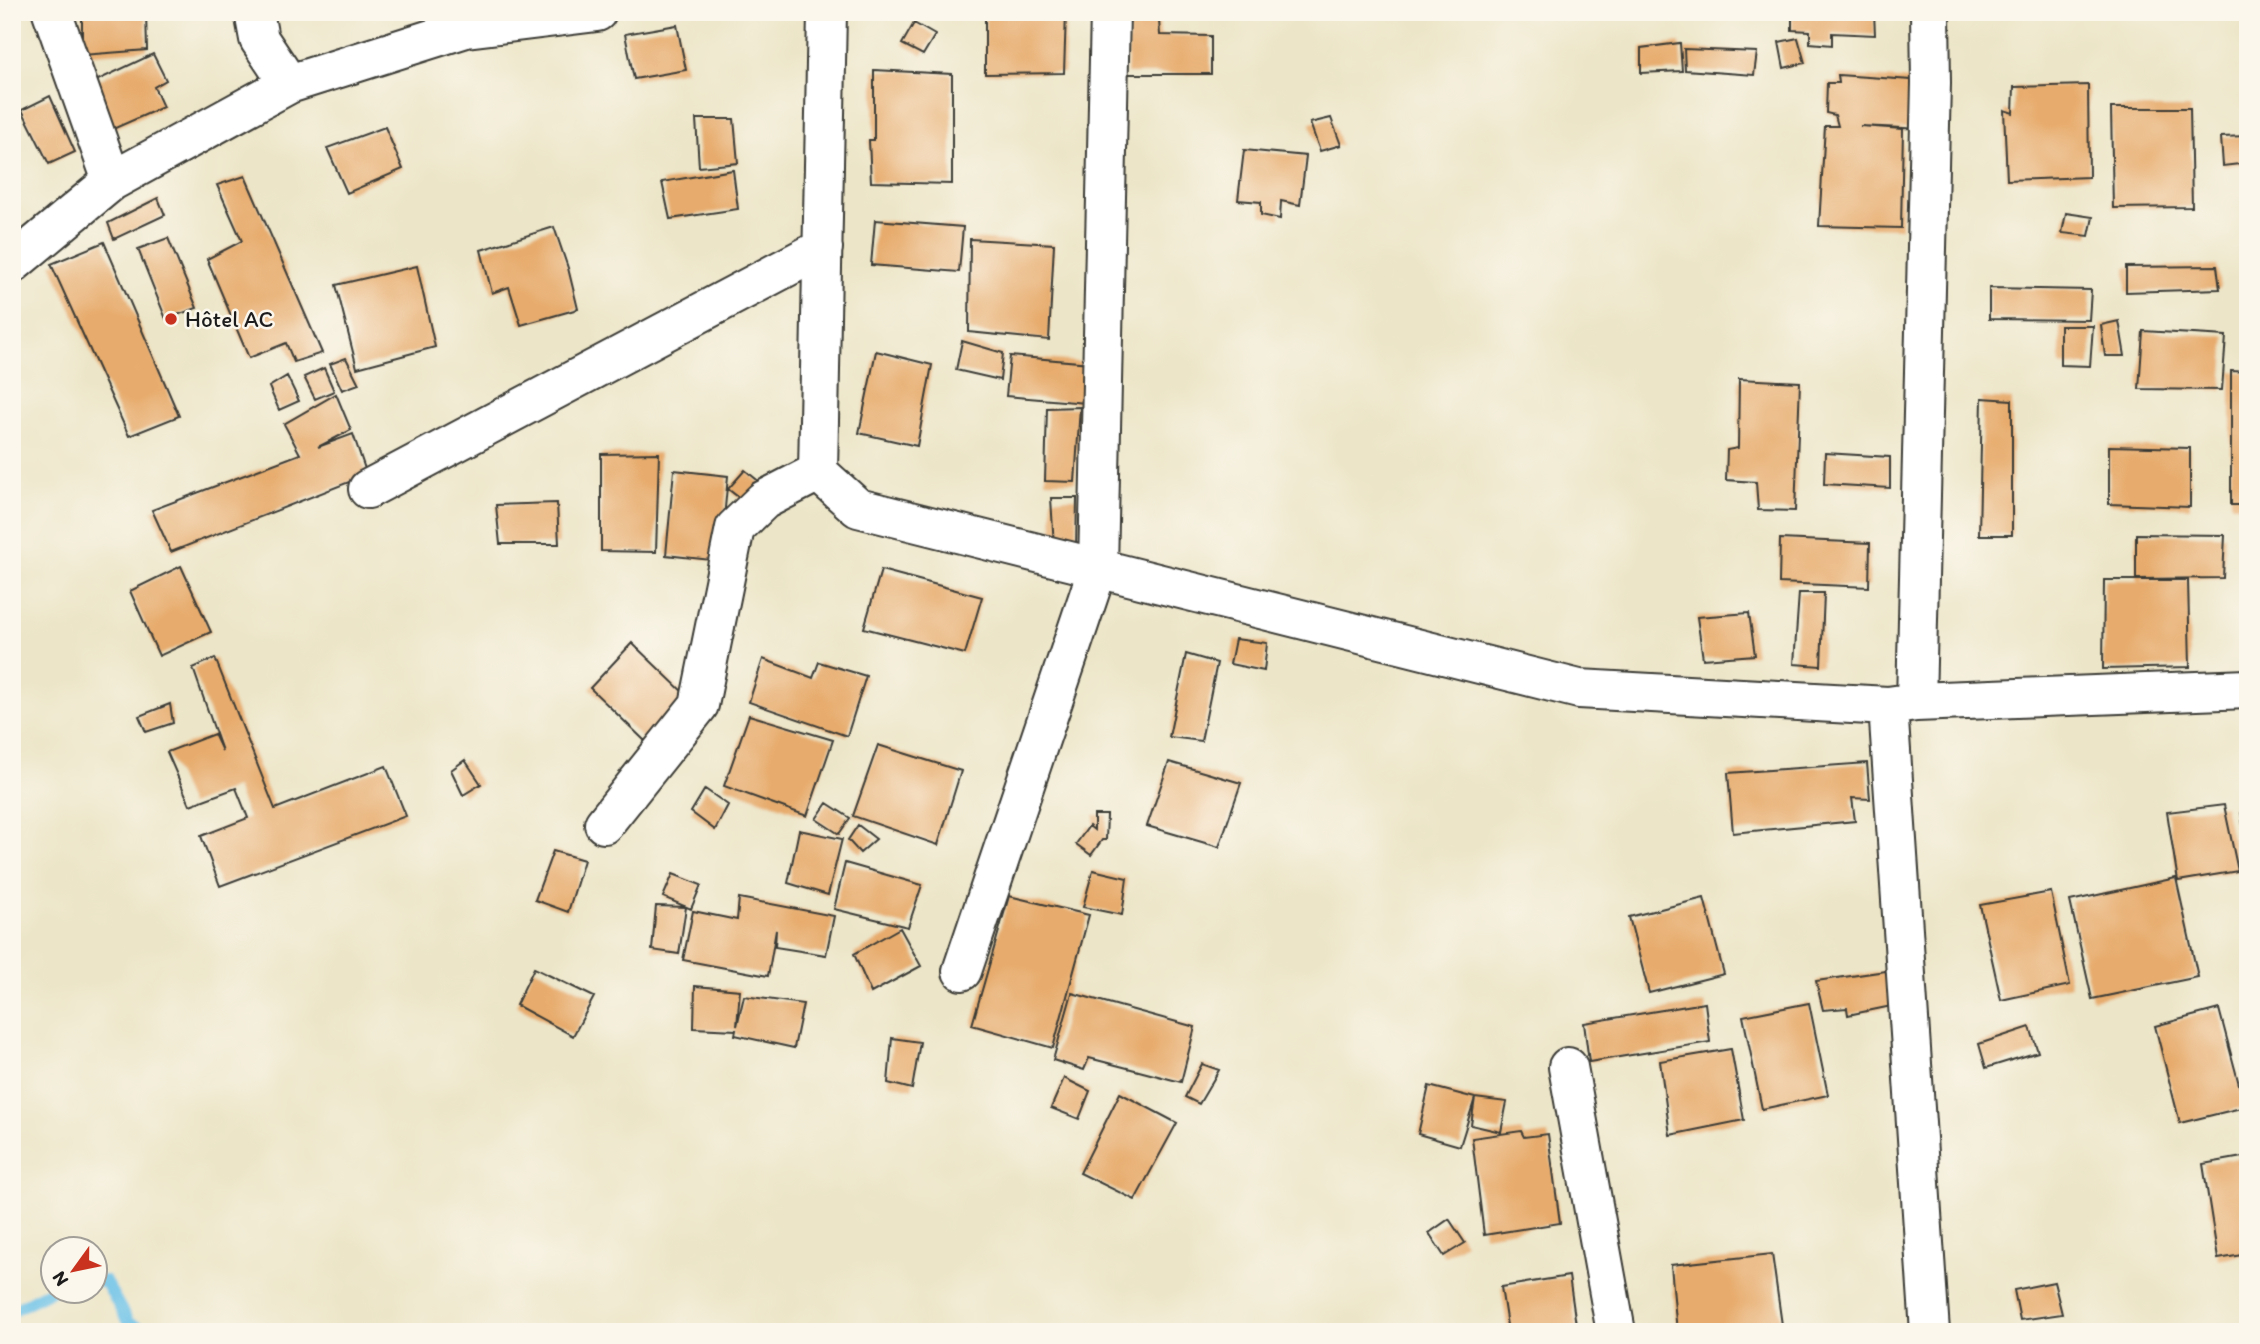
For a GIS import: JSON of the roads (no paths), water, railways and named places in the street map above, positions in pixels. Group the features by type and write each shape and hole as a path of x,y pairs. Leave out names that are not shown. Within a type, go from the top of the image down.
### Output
{"street":[{"path":"52,12 111,181"},
{"path":"254,12 259,38 289,84"},
{"path":"12,264 111,181 289,84 464,20 597,12"},
{"path":"827,12 818,472 858,508 1579,689 1902,704 2248,689"},
{"path":"962,971 1098,568 1110,12"},
{"path":"1930,12 1931,110 1902,704 1930,1332"},
{"path":"368,489 822,248"},
{"path":"604,824 699,705 735,528 764,500 818,472"},
{"path":"1568,1067 1616,1332"}],"waterway":[{"path":"108,1286 129,1324 151,1332"},
{"path":"12,1311 38,1297"},
{"path":"224,1332 248,1332"}],"place":[{"name":"Hôtel AC","path":"171,319"}]}
